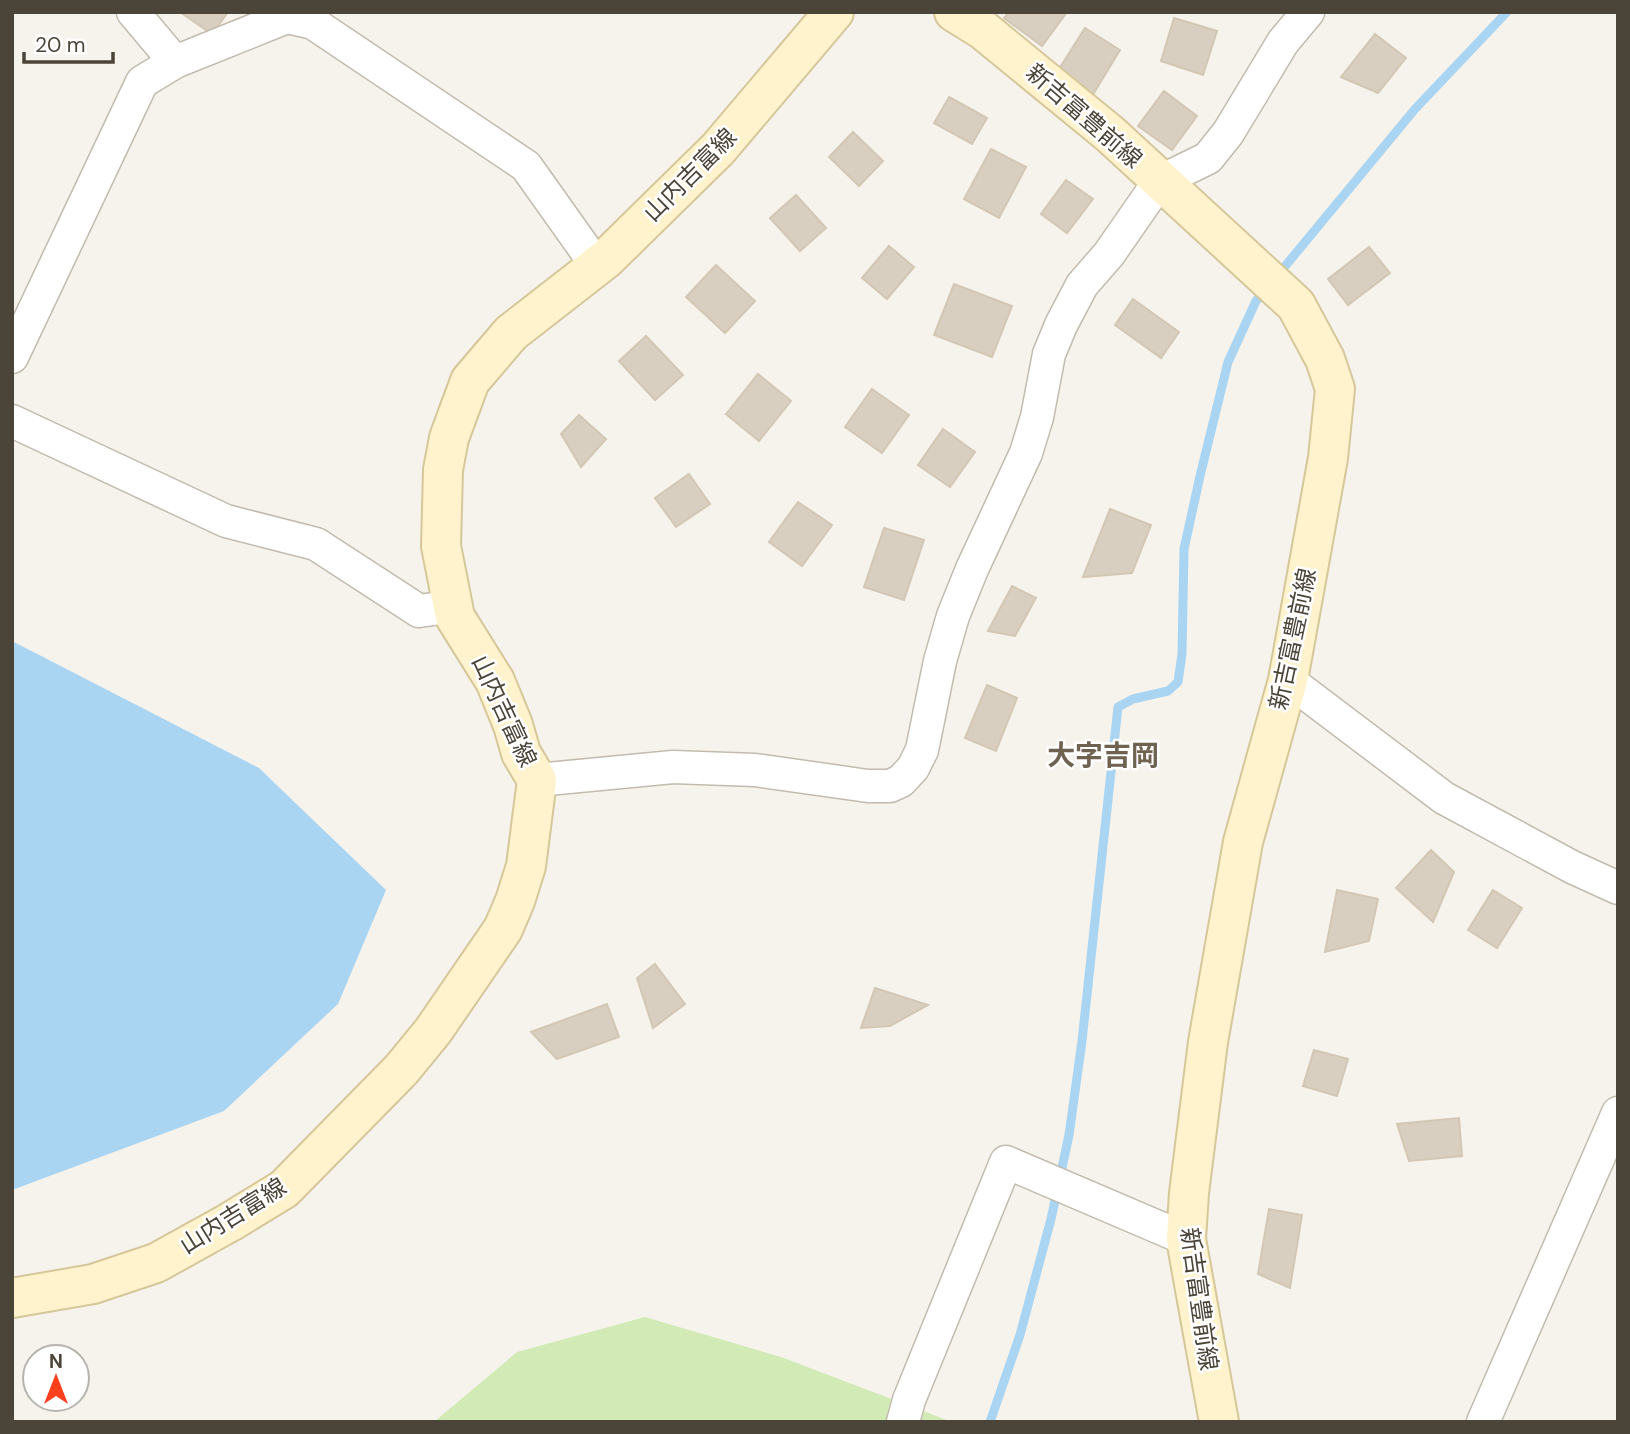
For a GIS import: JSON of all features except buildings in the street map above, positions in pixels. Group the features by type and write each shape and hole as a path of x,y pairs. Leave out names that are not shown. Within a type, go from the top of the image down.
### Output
{"main road":[{"name":"山内吉富線","path":"12,1298 93,1284 156,1263 230,1223 284,1189 401,1070 471,978 502,929 515,901 526,866 537,780 521,753 495,681 455,617 441,546 443,470 449,438 470,381 511,332 597,266 718,149 834,12"},
{"name":"新吉富豊前線","path":"954,12 983,30 1110,134 1296,306 1325,359 1335,389 1328,458 1288,680 1243,842 1208,1042 1186,1239 1219,1422"}],"street":[{"path":"133,12 175,62"},
{"path":"537,780 673,767 755,770 868,786 890,786 901,781 913,768 922,750 940,661 953,616 972,569 1027,453 1049,354 1082,285 1109,254 1159,182 1208,158 1228,132 1283,42 1308,12"},
{"path":"12,357 142,82 175,62 287,17 313,23 526,166 597,266"},
{"path":"12,421 226,521 316,544 419,611 454,606"},
{"path":"1288,680 1444,798 1572,867 1618,888"},
{"path":"1483,1422 1618,1113"},
{"path":"903,1422 909,1400 1006,1161 1186,1239"}],"green space":[{"path":"645,1317 781,1357 952,1422 434,1422 517,1352"}],"water":[{"path":"12,641 259,768 386,890 338,1004 224,1111 12,1190"}],"waterway":[{"path":"1277,276 1415,109 1507,12"},
{"path":"990,1422 1020,1335 1051,1219 1069,1135 1082,1041 1118,707 1133,699 1168,691 1178,682 1182,654 1184,549 1200,476 1228,362 1256,301 1266,290"}],"district":[{"name":"大字吉岡","path":"1103,755"}]}
